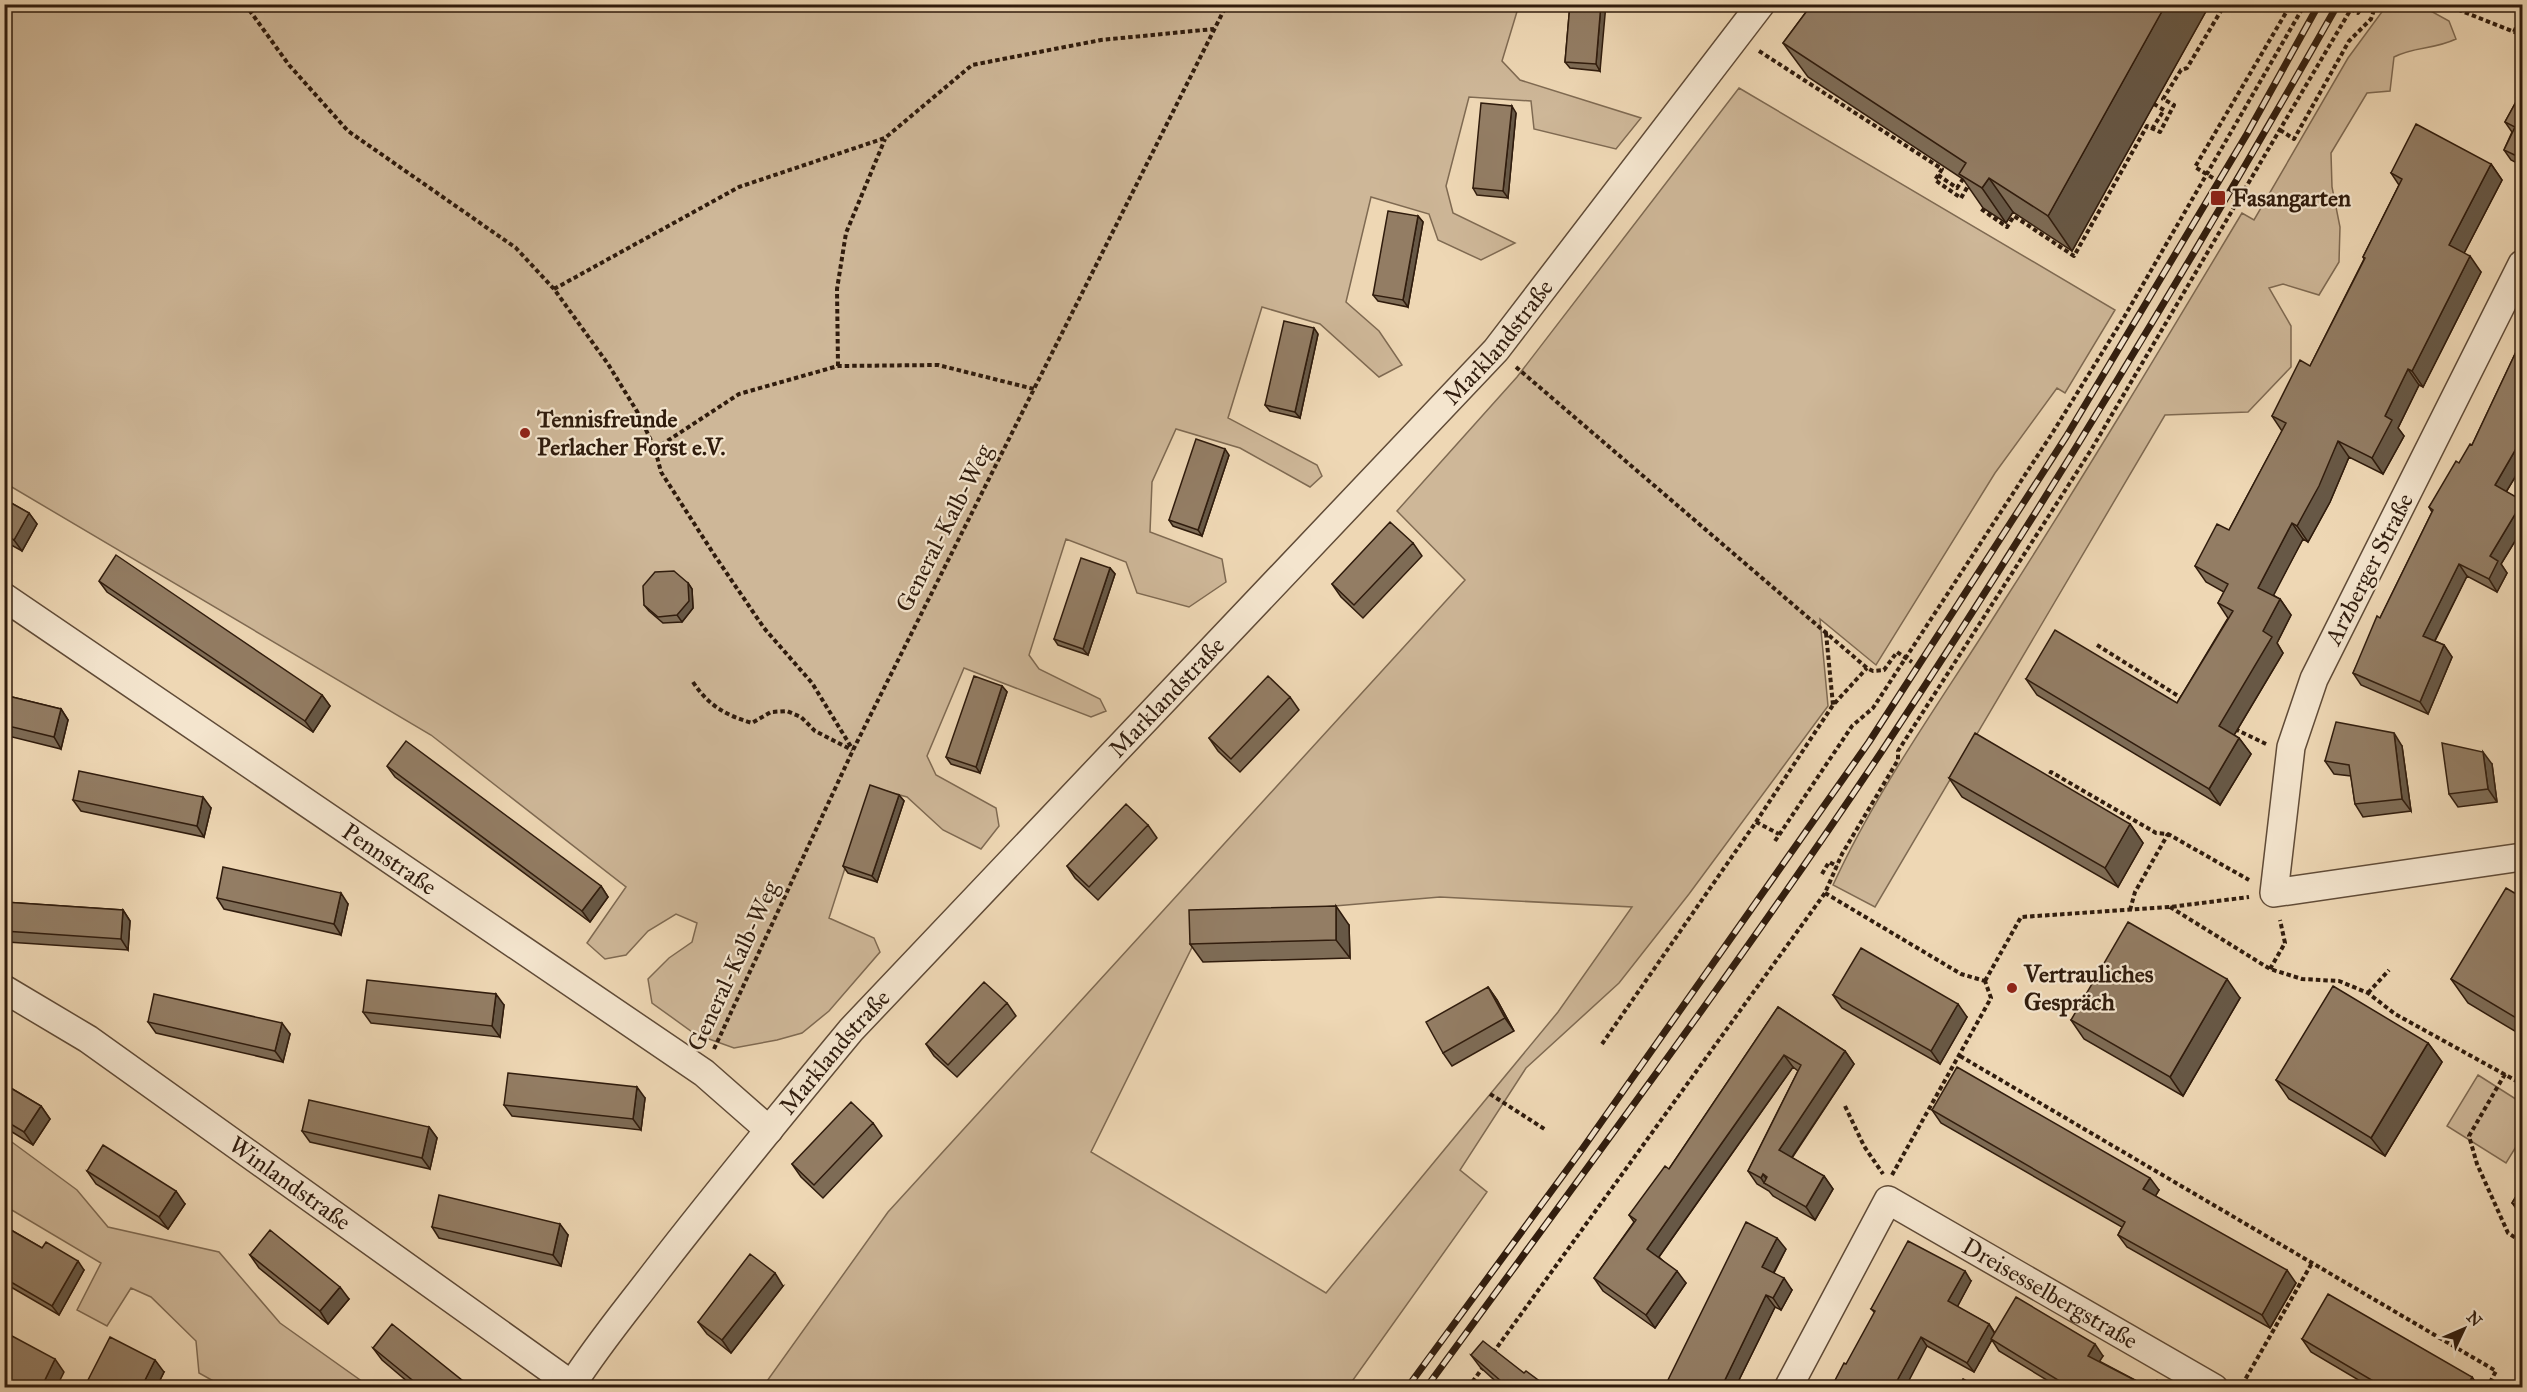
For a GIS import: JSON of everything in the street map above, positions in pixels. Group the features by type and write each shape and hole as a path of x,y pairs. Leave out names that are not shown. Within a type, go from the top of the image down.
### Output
{"street":[{"name":"Marklandstraße","path":"571,1386 585,1364 668,1256 851,1030 1496,350 1761,4"},
{"name":"Arzberger Straße","path":"2274,893 2290,756 2314,679 2523,264"},
{"name":"Pennstraße","path":"4,597 704,1073 769,1130"},
{"path":"2274,893 2523,857"},
{"name":"Winlandstraße","path":"4,989 88,1040 571,1386"},
{"path":"1788,1388 1889,1192"},
{"name":"Dreisesselbergstraße","path":"1889,1192 2214,1388"}],"path":[{"path":"245,4 289,65 348,131 516,248 554,290 608,364 638,413 655,449 661,472 709,547 764,628 812,683 853,750"},
{"name":"General-Kalb-Weg","path":"704,1073 853,750 1227,4"},
{"path":"1986,202 1981,209 2007,227 2014,216 2074,256 2147,126 2160,132 2174,105 2163,99 2181,70 2187,68 2225,4"},
{"path":"2213,178 2195,167 2291,4"},
{"path":"1774,841 1852,726 1873,708 2053,432 2208,175 2305,4"},
{"path":"1468,1388 1780,948 1825,893 1842,854 1898,760 1898,751 2091,450 2350,9 2358,13 2364,4"},
{"path":"2280,130 2294,139 2349,42 2370,19 2376,4"},
{"path":"2444,4 2523,35"},
{"path":"2514,32 2519,21"},
{"path":"554,290 739,187 885,138 972,65 1101,40 1214,29"},
{"path":"1759,50 1942,169 1935,180 1961,198 1968,186 1978,192"},
{"path":"2153,128 2164,110 2154,104"},
{"path":"838,366 837,289 846,233 885,138"},
{"path":"1939,176 1957,188 1963,179"},
{"path":"1496,350 1867,668 1873,671 1884,670 1897,651 1912,662"},
{"path":"655,449 739,394 838,366 938,365 1034,389"},
{"path":"1826,632 1833,705"},
{"path":"2097,645 2185,700"},
{"path":"1602,1044 1756,822 1833,705 1867,668"},
{"path":"693,681 705,700 737,719 752,723 771,712 787,711 801,717 823,736 853,750"},
{"path":"2226,725 2290,756"},
{"path":"2044,786 2051,772 2156,833 2168,834 2274,893 2285,943 2270,969"},
{"path":"2096,807 2100,800"},
{"path":"1756,822 1779,834"},
{"path":"2130,910 2134,892 2168,834"},
{"path":"1821,874 1829,862 1837,866"},
{"path":"1825,893 1961,974 1985,981"},
{"path":"1889,1192 1891,1175 1991,998 1985,981 2021,917 2170,907 2274,893"},
{"path":"2170,907 2270,969 2302,979 2340,981 2368,993 2395,1014 2523,1084"},
{"path":"2368,993 2389,970"},
{"path":"1960,1056 2496,1371 2487,1388"},
{"path":"2505,1074 2469,1136 2477,1164 2508,1233 2523,1242"},
{"path":"1490,1094 1546,1130"},
{"path":"1845,1107 1889,1192"},
{"path":"2241,1388 2312,1263"}],"shaded area":[{"path":"5,5 1519,5 1502,61 1520,80 1641,118 1616,149 1534,129 1531,101 1469,97 1446,186 1453,213 1515,243 1481,260 1438,240 1429,214 1371,197 1346,302 1379,331 1402,365 1379,377 1320,324 1262,307 1228,418 1317,465 1322,476 1310,487 1240,448 1176,429 1152,482 1150,532 1222,559 1226,582 1189,607 1137,593 1126,562 1066,539 1029,655 1039,669 1100,699 1106,711 1091,717 964,668 927,756 936,775 996,808 999,826 981,849 943,830 907,797 871,787 829,918 874,938 880,952 829,1011 802,1033 734,1048 695,1034 652,1003 648,979 669,958 692,942 697,923 676,914 648,931 626,955 605,959 587,943 626,887 431,735 5,483"},
{"path":"2391,5 2420,5 2449,21 2456,39 2394,57 2390,91 2367,93 2331,153 2332,187 2340,227 2339,262 2319,295 2283,284 2269,288 2291,326 2291,367 2248,412 2165,415 1875,907 1833,885 1892,776 2065,505 2242,213 2254,220 2348,58 2384,9"},
{"path":"1739,88 2115,310 2065,393 2057,388 1995,473 1876,665 1820,619 1828,706 1689,894 1619,983 1526,1068 1460,1170 1487,1192 1348,1387 762,1388 888,1212 1465,580 1397,511 1517,377","holes":["1440,897 1632,907 1558,1012 1326,1293 1091,1152 1207,917"]},
{"path":"2478,1075 2522,1103 2522,1137 2506,1163 2447,1126"},
{"path":"5,1137 77,1190 108,1227 219,1252 280,1323 370,1387 224,1387 199,1373 196,1341 151,1297 131,1288 107,1326 77,1310 101,1263 5,1206"}],"building":[{"path":"1570,4 1601,4 1596,64 1565,62"},
{"path":"1812,4 2166,4 2048,216 1989,178 1982,188 1959,174 1966,163 1783,43"},
{"path":"2523,61 2523,75 2517,72"},
{"path":"2523,89 2523,159 2504,150 2515,127 2505,122"},
{"path":"1481,103 1512,106 1503,191 1473,188"},
{"path":"2416,124 2491,164 2449,245 2470,256 2412,371 2408,369 2385,416 2392,420 2372,458 2338,441 2319,486 2297,526 2292,523 2258,588 2280,599 2263,631 2272,637 2219,726 2239,738 2209,789 2026,679 2055,630 2177,703 2233,611 2218,603 2228,584 2195,566 2217,524 2229,530 2286,423 2272,416 2300,360 2310,366 2365,258 2363,257 2402,179 2391,173"},
{"path":"1388,211 1418,216 1403,300 1373,295"},
{"path":"1284,321 1314,328 1295,412 1265,405"},
{"path":"2523,337 2523,450 2517,447 2495,485 2523,501 2490,556 2498,561 2489,579 2459,564 2423,636 2444,645 2420,702 2353,673 2377,616 2380,618 2433,510 2429,507 2456,461 2459,463 2470,444 2472,445"},
{"path":"1196,439 1225,449 1198,530 1169,520"},
{"path":"4,499 29,513 14,540 4,534"},
{"path":"1390,522 1413,543 1354,605 1332,584"},
{"path":"116,555 322,695 305,721 99,581"},
{"path":"1081,558 1110,568 1083,649 1054,639"},
{"path":"674,571 688,583 689,601 677,615 658,617 644,605 643,586 655,572"},
{"path":"974,676 1002,686 976,767 946,757"},
{"path":"1268,676 1290,697 1231,759 1209,738"},
{"path":"4,695 61,709 54,737 4,725"},
{"path":"2336,722 2394,733 2402,799 2355,804 2349,765 2325,761"},
{"path":"1975,733 2130,824 2105,868 1949,778"},
{"path":"406,741 601,886 582,911 387,766"},
{"path":"2442,743 2483,752 2488,789 2449,794"},
{"path":"79,771 203,797 197,826 73,800"},
{"path":"870,785 899,795 872,876 843,866"},
{"path":"1126,804 1148,825 1089,887 1067,866"},
{"path":"223,867 341,893 334,924 217,898"},
{"path":"2506,888 2523,898 2523,1022 2451,979"},
{"path":"4,902 123,910 121,939 4,931"},
{"path":"1336,906 1336,940 1190,944 1189,910"},
{"path":"2128,922 2227,979 2170,1077 2071,1020"},
{"path":"1861,948 1958,1004 1931,1051 1833,995"},
{"path":"367,980 496,994 492,1026 363,1012"},
{"path":"984,982 1007,1003 948,1065 926,1044"},
{"path":"2333,986 2428,1043 2371,1138 2276,1080"},
{"path":"1488,987 1505,1018 1443,1053 1426,1022"},
{"path":"154,994 282,1023 275,1051 148,1022"},
{"path":"1778,1007 1845,1051 1779,1150 1824,1176 1806,1207 1764,1183 1767,1177 1763,1174 1761,1178 1748,1171 1801,1065 1784,1055 1647,1249 1677,1271 1646,1315 1594,1278 1636,1220 1629,1215 1665,1166 1669,1169"},
{"path":"1957,1067 2150,1178 2143,1189 2287,1270 2262,1315 2118,1235 2125,1222 1932,1110"},
{"path":"508,1073 637,1087 633,1119 504,1105"},
{"path":"4,1084 41,1106 24,1132 4,1120"},
{"path":"309,1100 429,1127 422,1158 302,1131"},
{"path":"851,1102 873,1123 814,1185 792,1164"},
{"path":"103,1145 176,1191 159,1217 87,1171"},
{"path":"2523,1185 2523,1209 2512,1203"},
{"path":"439,1195 560,1224 553,1255 432,1227"},
{"path":"1746,1222 1777,1238 1762,1267 1784,1278 1773,1298 1766,1295 1721,1388 1664,1388"},
{"path":"4,1226 42,1248 46,1242 78,1261 52,1306 4,1278"},
{"path":"270,1230 340,1287 320,1311 250,1255"},
{"path":"1908,1241 1965,1271 1948,1301 1989,1324 1967,1363 1921,1337 1893,1388 1831,1388 1875,1311 1871,1309"},
{"path":"750,1254 775,1273 722,1340 698,1322"},
{"path":"2328,1294 2472,1377 2466,1388 2385,1388 2302,1339"},
{"path":"2016,1297 2095,1344 2088,1356 2150,1388 2092,1388 2086,1384 2084,1388 2071,1388 1991,1339"},
{"path":"392,1324 463,1381 458,1388 422,1388 373,1348"},
{"path":"12,1336 55,1359 41,1388 4,1388 4,1351"},
{"path":"110,1337 155,1360 141,1388 98,1388 87,1382"},
{"path":"1483,1341 1524,1373 1526,1371 1549,1388 1509,1388 1471,1355"},
{"path":"1963,1379 1980,1388 1959,1388"},
{"path":"2157,1380 2169,1388 2153,1388"}],"railway":[{"path":"1407,1388 1583,1148 1869,742 2066,437 2247,134 2319,4"},
{"path":"1426,1388 1715,992 1827,832 1942,660 2059,475 2173,288 2338,4"}],"place":[{"name":"Fasangarten","path":"2218,198"},
{"name":"Tennisfreunde Perlacher Forst e.V.","path":"525,433"},
{"name":"Vertrauliches Gespräch","path":"2012,988"}]}
